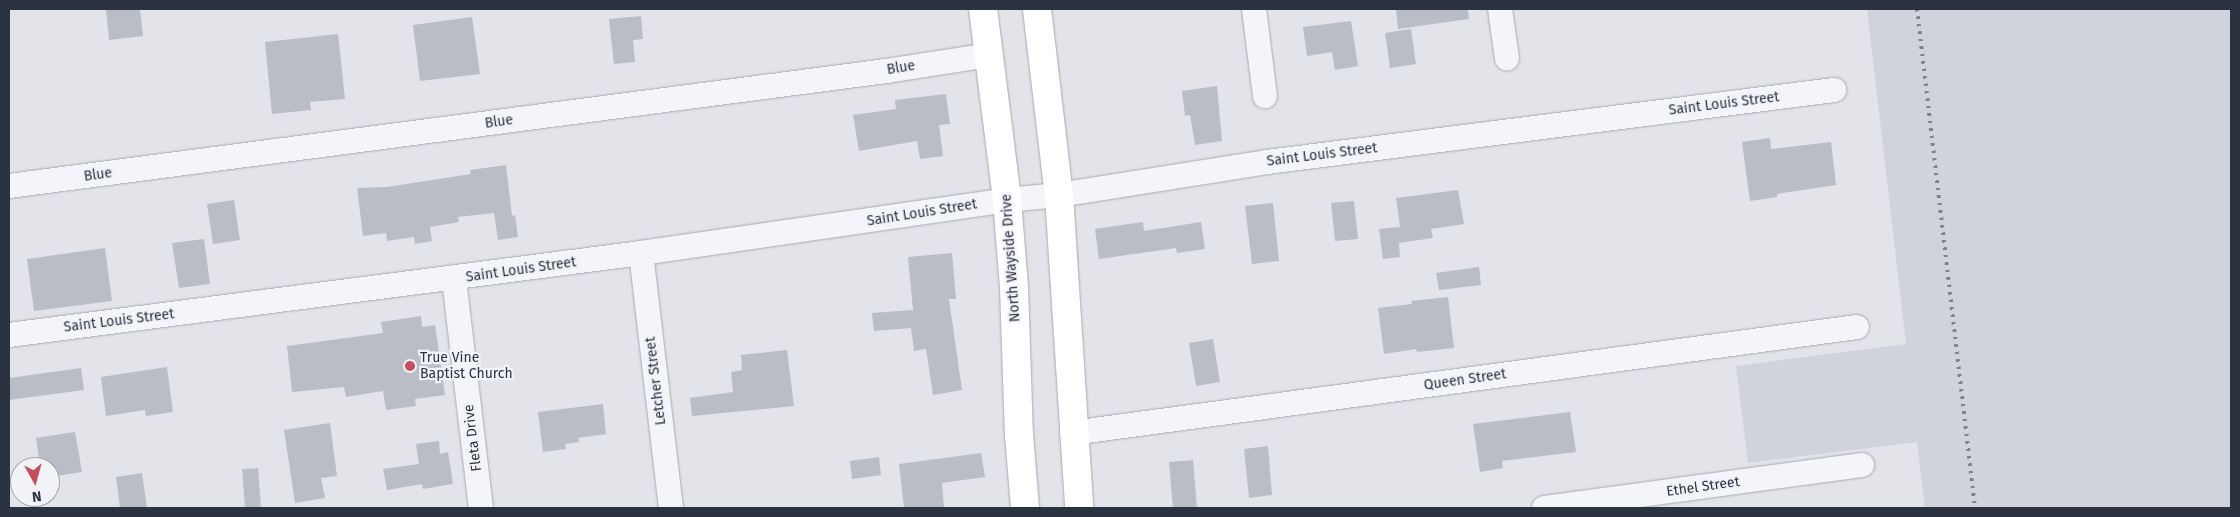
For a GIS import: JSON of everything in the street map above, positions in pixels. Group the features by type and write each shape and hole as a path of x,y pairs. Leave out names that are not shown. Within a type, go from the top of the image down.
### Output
{"main road":[{"name":"North Wayside Drive","path":"984,9 1007,200 1014,287 1019,434 1025,508"},
{"path":"1037,9 1059,195 1072,433 1079,508"}],"street":[{"path":"1254,9 1265,96"},
{"path":"1500,9 1507,59"},
{"name":"Blue","path":"9,186 886,71 989,55"},
{"name":"Saint Louis Street","path":"9,335 454,279 1007,200 1059,195 1267,162 1834,90"},
{"name":"Letcher Street","path":"641,253 671,508"},
{"name":"Fleta Drive","path":"454,279 481,508"},
{"name":"Queen Street","path":"1072,433 1857,327"},
{"name":"Ethel Street","path":"1544,508 1862,465"}],"shaded area":[{"path":"1867,9 2231,9 2231,508 1925,508 1917,442 1748,463 1736,366 1906,344"}],"building":[{"path":"106,9 140,9 143,36 109,40"},
{"path":"1396,9 1468,9 1469,19 1398,29"},
{"path":"641,16 643,39 633,40 635,62 614,64 609,19"},
{"path":"472,17 480,74 420,81 413,25"},
{"path":"1351,21 1358,66 1335,70 1332,52 1307,56 1303,27"},
{"path":"1411,29 1416,64 1390,68 1385,33"},
{"path":"338,34 345,99 310,102 311,110 272,114 265,42"},
{"path":"1217,86 1222,141 1195,145 1190,115 1185,116 1182,91"},
{"path":"946,94 950,124 939,125 943,156 920,159 917,141 859,151 853,115 896,109 895,100"},
{"path":"1770,138 1771,149 1831,142 1836,185 1777,194 1777,197 1750,201 1742,142"},
{"path":"506,165 512,216 515,215 518,237 498,240 494,213 458,217 459,222 430,227 432,241 415,244 414,237 387,241 386,233 363,236 357,188 387,187 471,174 470,170"},
{"path":"1458,190 1464,224 1431,229 1433,238 1399,243 1400,257 1383,259 1379,229 1400,227 1396,198"},
{"path":"234,200 240,240 213,244 207,204"},
{"path":"1354,201 1358,239 1335,241 1331,203"},
{"path":"1273,203 1279,261 1252,264 1245,206"},
{"path":"1143,222 1144,231 1201,222 1205,249 1177,253 1176,248 1099,259 1095,229"},
{"path":"204,239 210,284 179,288 172,243"},
{"path":"105,248 112,301 34,311 27,259"},
{"path":"952,253 956,299 949,299 962,390 933,395 926,349 914,351 911,328 874,331 872,313 913,310 908,257"},
{"path":"1479,267 1481,285 1439,290 1436,273"},
{"path":"1448,297 1454,348 1417,352 1416,349 1384,354 1378,308 1412,304 1411,301"},
{"path":"421,316 422,327 435,325 445,395 415,399 416,406 386,410 383,391 346,397 344,387 292,392 287,346 383,333 381,322"},
{"path":"1213,339 1220,382 1196,386 1189,343"},
{"path":"787,350 794,406 692,416 690,398 733,392 731,372 742,370 741,355"},
{"path":"167,367 173,412 146,416 145,410 106,416 101,377"},
{"path":"81,368 84,390 9,400 9,378"},
{"path":"603,404 606,434 578,438 579,442 565,444 566,449 543,452 538,412"},
{"path":"1570,412 1576,452 1502,461 1503,468 1480,472 1473,424"},
{"path":"330,423 337,476 321,478 325,498 295,503 284,430"},
{"path":"75,432 82,472 60,475 60,457 39,457 36,438"},
{"path":"439,441 440,454 448,452 453,484 423,489 422,484 387,490 383,469 419,464 416,444"},
{"path":"1268,446 1272,495 1249,498 1244,449"},
{"path":"981,453 985,477 942,483 944,508 904,508 899,464"},
{"path":"879,457 881,475 852,479 850,461"},
{"path":"1193,460 1197,508 1173,508 1169,462"},
{"path":"258,468 261,508 245,508 242,469"},
{"path":"142,473 147,508 120,508 116,477"}],"railway":[{"path":"1917,9 1975,508"}],"place":[{"name":"True Vine Baptist Church","path":"410,366"}]}
